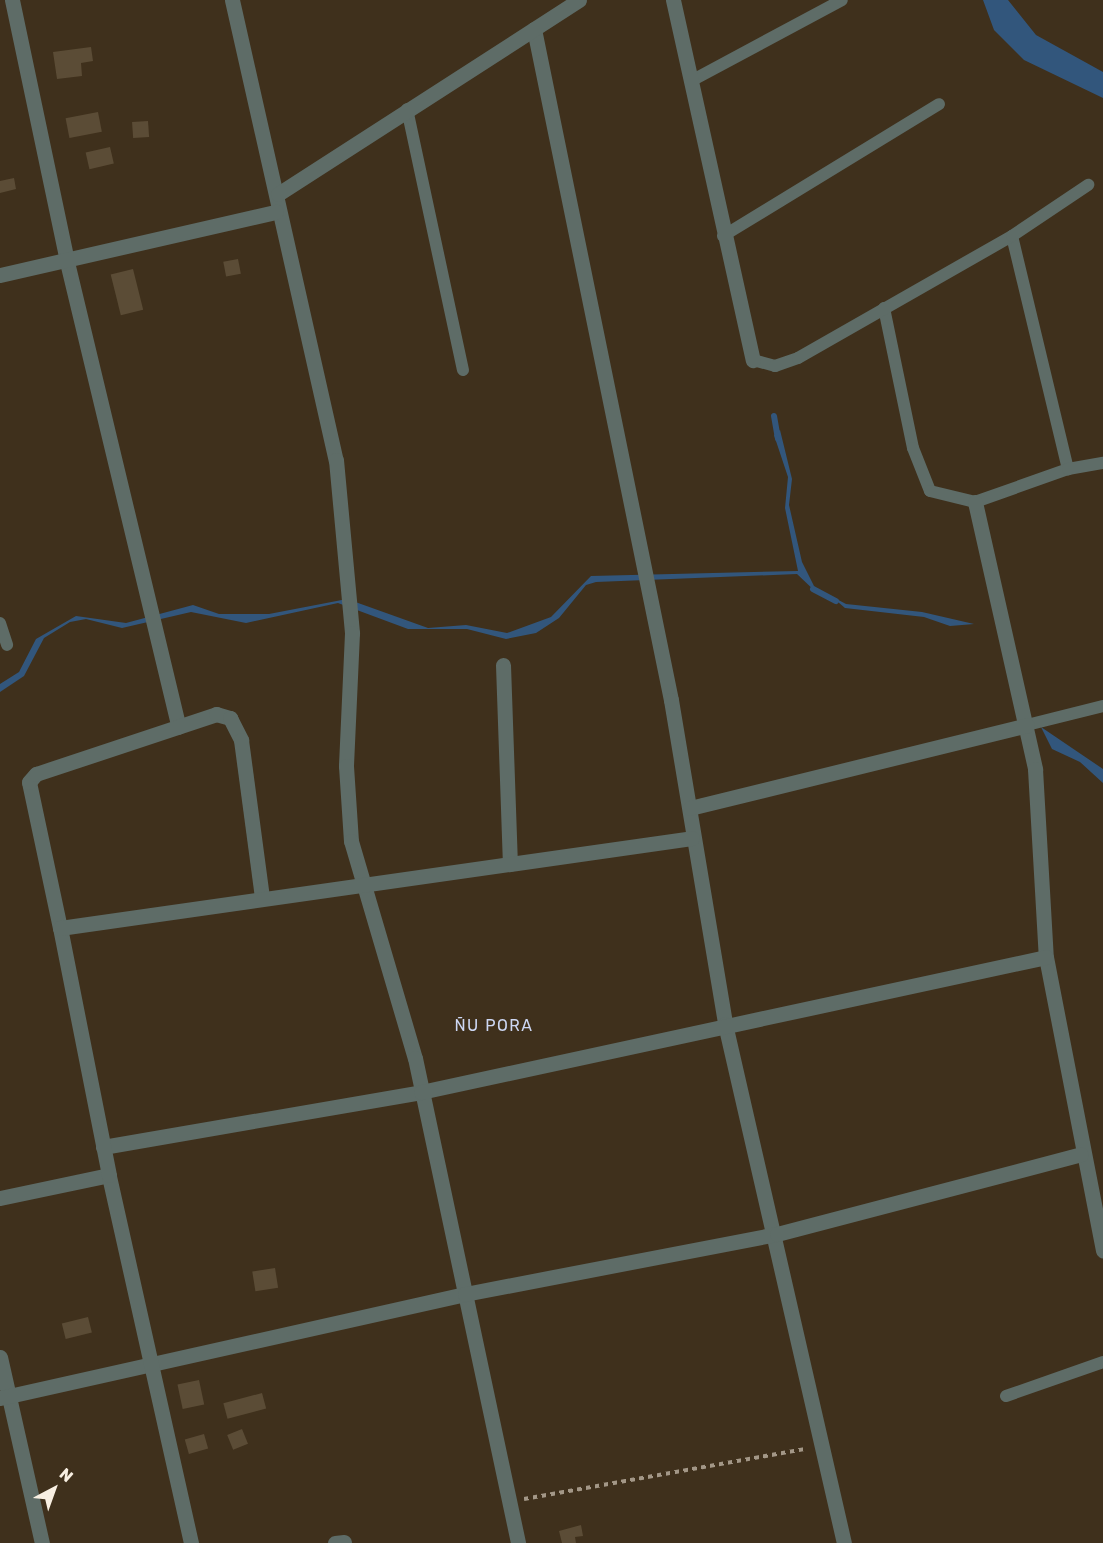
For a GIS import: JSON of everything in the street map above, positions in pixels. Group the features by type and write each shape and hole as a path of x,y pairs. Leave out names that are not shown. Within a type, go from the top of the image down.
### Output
{"street":[{"path":"12,0 67,262 179,727"},
{"path":"232,0 278,194 276,212 336,460 352,633 346,766 351,841 363,884 381,929 421,1092 518,1543"},
{"path":"278,194 579,0"},
{"path":"673,0 723,236 753,360"},
{"path":"534,29 690,808 692,838 725,1024 777,1234 844,1543"},
{"path":"0,275 67,262 276,212"},
{"path":"975,502 1027,725 1035,769 1046,957 1081,1154 1103,1251"},
{"path":"503,665 510,864"},
{"path":"191,1543 155,1367 108,1175 29,782 36,774 216,714 230,718 237,729 262,898"},
{"path":"690,808 1027,725"},
{"path":"60,928 692,838"},
{"path":"103,1147 421,1092 725,1024 1046,957"},
{"path":"4,1397 155,1367 465,1294 777,1234 1081,1154"},
{"path":"0,1198 108,1175"},
{"path":"0,1358 4,1397 42,1543"}],"lane":[{"path":"692,81 842,0"},
{"path":"723,236 939,104"},
{"path":"407,110 463,370"},
{"path":"753,360 775,366 798,358 1012,236 1088,185"},
{"path":"1012,236 1068,469"},
{"path":"884,308 913,448 930,490 975,502 1068,469 1103,463"},
{"path":"0,624 7,645"},
{"path":"1027,725 1103,706"},
{"path":"1006,1396 1103,1362"}],"path":[{"path":"509,1501 822,1447"}],"water":[{"path":"983,0 1008,0 1036,35 1103,72 1103,98 1024,60 994,30"},
{"path":"780,430 792,479 789,505 802,562 818,594 797,574 596,582 586,585 559,618 536,633 506,639 467,629 408,629 338,603 246,623 191,612 122,628 86,619 70,622 44,638 24,676 0,692 0,684 19,672 36,639 76,616 126,623 193,605 219,614 269,614 347,599 428,628 466,625 507,633 551,617 591,576 798,571 785,508 788,477 774,435"},
{"path":"831,596 846,604 922,612 974,624 950,626 924,617 845,608"},
{"path":"1041,727 1103,769 1103,783 1080,762 1052,749"}],"building":[{"path":"91,47 93,61 81,63 82,76 57,79 53,52"},
{"path":"98,112 102,132 69,138 66,118"},
{"path":"148,121 149,137 133,138 132,122"},
{"path":"110,147 114,164 89,169 86,153"},
{"path":"14,178 16,189 0,193 0,181"},
{"path":"238,259 241,274 226,277 223,262"},
{"path":"133,269 143,310 121,315 111,275"},
{"path":"275,1268 278,1288 255,1291 252,1272"},
{"path":"88,1317 92,1333 66,1339 62,1324"},
{"path":"199,1380 204,1404 183,1409 177,1385"},
{"path":"262,1393 266,1408 228,1419 223,1403"},
{"path":"242,1429 248,1444 233,1450 227,1435"},
{"path":"204,1434 208,1448 189,1454 185,1440"},
{"path":"581,1525 583,1536 575,1537 576,1543 562,1543 559,1531"}],"waterway":[{"path":"774,416 778,439"},
{"path":"813,589 836,601"}],"district":[{"name":"ÑU PORA","path":"494,1026"}]}
